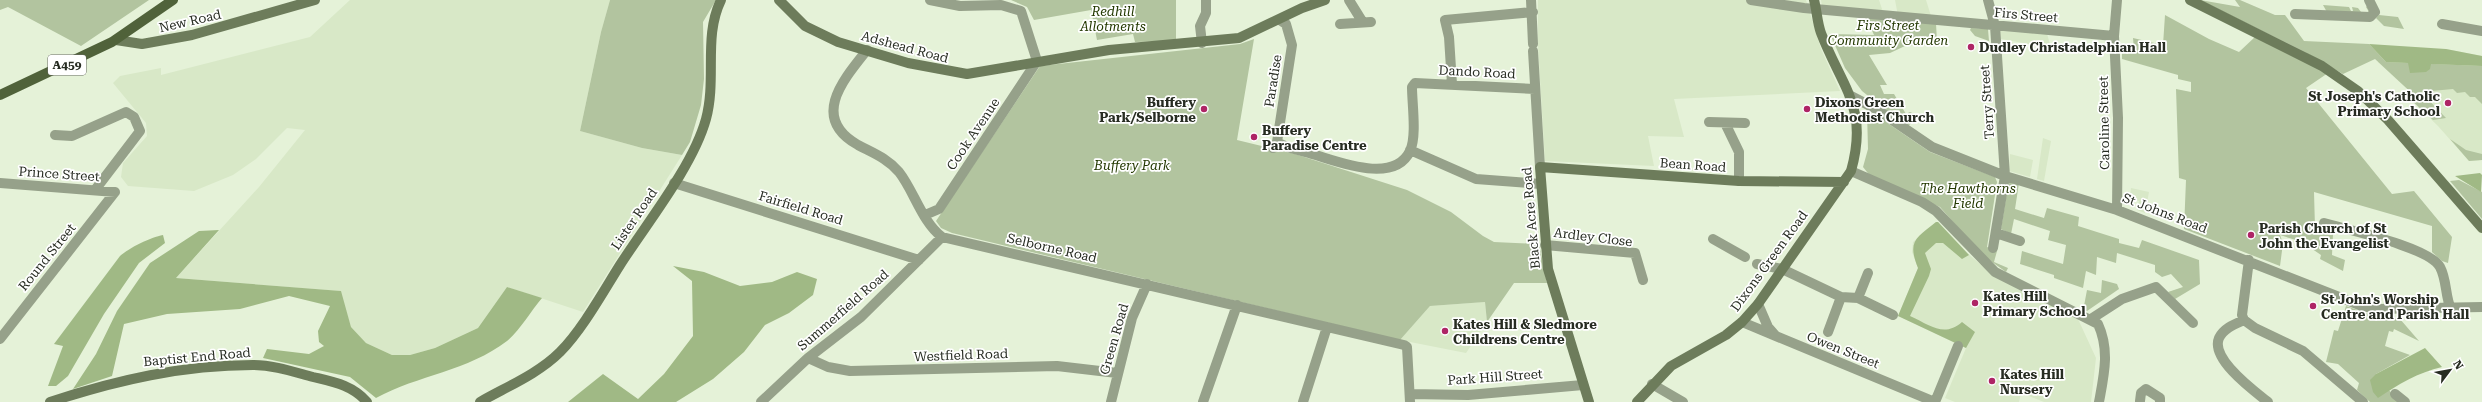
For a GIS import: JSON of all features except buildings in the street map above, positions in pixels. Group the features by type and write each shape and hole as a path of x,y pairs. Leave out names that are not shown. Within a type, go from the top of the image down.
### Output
{"main road":[{"name":"A459","path":"131,30 164,0"},
{"name":"A459","path":"0,95 89,55 116,40 158,13 173,0"}],"street":[{"name":"New Road","path":"116,40 142,44 192,35 315,0"},
{"name":"Lister Road","path":"480,402 543,366 560,352 592,308 698,144 708,110 712,78 710,25 721,0"},
{"name":"Adshead Road","path":"779,0 792,16 805,26 840,42 946,72 967,74 1110,50 1202,43 1250,35 1280,20 1306,4 1325,0"},
{"path":"930,0 962,6 1008,3 1016,6 1021,11 1038,61"},
{"path":"1202,43 1200,26 1206,13 1206,0"},
{"path":"1349,0 1362,21"},
{"name":"Black Acre Road","path":"1532,0 1535,89 1545,245 1548,269 1589,402"},
{"name":"Firs Street","path":"1751,0 1815,4 1995,26 2114,36"},
{"name":"Terry Street","path":"1988,0 1995,26 2005,176 1993,248"},
{"name":"Caroline Street","path":"2117,0 2114,36 2118,118 2117,210"},
{"path":"2190,0 2322,66 2358,91 2388,120 2482,228"},
{"path":"2295,14 2370,17 2375,12 2369,0"},
{"name":"Dixons Green Road","path":"1636,402 1671,366 1726,335 1742,322 1758,304 1851,171 1857,154 1859,136 1851,96 1820,32 1815,4"},
{"path":"1452,84 1449,37 1445,20 1533,12"},
{"name":"Paradise","path":"1280,20 1286,24 1292,44 1275,145 1371,170 1385,168 1398,163 1410,150"},
{"path":"1340,24 1362,21 1371,22"},
{"path":"2442,24 2482,31"},
{"path":"867,50 837,88 832,111 837,127 854,142 892,163 934,231 942,237"},
{"name":"Cook Avenue","path":"925,215 939,209 1038,61"},
{"name":"Dando Road","path":"1410,150 1412,87 1417,82 1535,89"},
{"name":"St Johns Road","path":"1851,96 1876,109 1932,147 2005,176 2117,210 2249,260 2362,306 2378,310 2482,307"},
{"path":"54,135 72,136 126,112 134,117 140,131 96,190"},
{"path":"1709,122 1725,124 1745,123"},
{"path":"1725,124 1739,152 1739,181"},
{"path":"1410,150 1476,179 1541,184"},
{"name":"Bean Road","path":"1540,167 1739,181 1844,182"},
{"path":"1851,171 1922,202 1936,211 1995,272 2098,324 2103,332 2106,351 2099,402"},
{"name":"Prince Street","path":"0,183 115,192"},
{"name":"Fairfield Road","path":"674,183 919,260"},
{"name":"Round Street","path":"0,339 115,192"},
{"path":"2324,223 2427,254 2440,267 2445,296 2451,309"},
{"path":"1996,233 2020,240"},
{"name":"Summerfield Road","path":"760,402 808,358 861,317 942,237"},
{"name":"Selborne Road","path":"942,237 1394,342 1407,347 1410,398"},
{"path":"1713,239 1745,257"},
{"name":"Ardley Close","path":"1545,245 1635,253 1643,280"},
{"path":"2249,260 2242,315 2244,320 2255,328 2293,345 2308,354 2363,402"},
{"path":"1757,264 1782,269 1841,297 1858,298 1893,315"},
{"path":"1858,298 1868,274"},
{"name":"Green Road","path":"1111,402 1117,373 1132,318 1147,284"},
{"path":"2090,319 2104,308 2137,293 2156,288 2193,323"},
{"path":"1828,332 1841,297"},
{"path":"1758,304 1768,327 1778,338"},
{"path":"1204,402 1237,305"},
{"path":"2244,320 2228,325 2222,331 2218,339 2218,351 2223,361 2268,402"},
{"name":"Owen Street","path":"1742,322 1935,402"},
{"path":"1303,402 1327,327"},
{"path":"1935,402 1958,346"},
{"name":"Westfield Road","path":"808,358 828,367 850,371 1057,366 1117,373"},
{"name":"Baptist End Road","path":"50,402 104,384 148,374 254,365 279,368 334,381 361,395 367,402"},
{"path":"1652,384 1683,402"},
{"name":"Park Hill Street","path":"1410,398 1468,395 1583,385"},
{"path":"2140,401 2141,393 2146,389 2160,398 2160,402"},
{"path":"2395,394 2405,402"}],"shaded area":[{"path":"350,0 610,0 601,32 580,131 642,148 682,155 583,312 507,287 478,328 435,348 410,355 392,355 366,343 351,327 340,291 176,278 259,187 305,130 287,128 256,159 233,175 194,191 128,186 121,177 123,163 147,136 146,123 113,83 120,76 161,68 161,75 310,37"},
{"path":"1538,0 1806,0 1821,49 1840,91 1674,99 1684,137 1648,136 1654,166 1545,161 1538,46"},
{"path":"1821,0 1879,0 1884,15 1822,6"},
{"path":"1895,0 1926,0 1931,16 1898,16"},
{"path":"1995,26 2046,30 2051,48 1996,38"},
{"path":"2369,44 2446,49 2482,56 2482,66 2431,64 2430,69 2426,72 2410,73 2408,63 2386,62"},
{"name":"St Joseph's Catholic Primary School","path":"2446,49 2482,56 2482,160 2469,161 2438,126 2410,99 2416,97 2378,62"},
{"path":"2043,138 2051,141 2044,181 2037,179"},
{"path":"2010,154 2033,160 2030,177 2009,171"},
{"path":"2480,173 2482,175 2481,192 2455,176"},
{"path":"2131,188 2149,192 2145,213 2137,210 2139,201 2130,198"},
{"name":"Kates Hill Primary School","path":"1936,222 1938,222 1967,253 1992,274 2078,319 2096,358 2091,402 2044,402 2021,393 2019,402 1955,402 1945,398 1966,348 1898,316 1918,268 1912,252 1913,242"},
{"path":"1938,222 1969,255 1962,259 1943,243 1936,243 1925,253 1931,269 1910,316 1930,326 1943,330 1955,327 1962,322 1975,332 1966,348 1898,316 1918,268 1913,252 1915,241 1923,232"},
{"path":"219,230 176,278 341,291 351,327 366,343 392,355 410,355 435,348 478,328 507,287 542,298 512,337 492,351 459,366 392,390 376,398 350,377 263,358 267,349 309,354 324,346 319,342 318,331 330,306 289,296 240,309 167,314 124,324 112,376 73,389 96,354 117,311 150,263 199,231"},
{"path":"163,235 165,243 139,263 104,314 68,376 56,386 48,386 63,346 54,344 120,256 140,243"},
{"path":"673,266 704,272 740,286 772,282 797,272 817,279 813,295 789,313 765,325 744,352 713,379 676,402 568,402 603,374 638,399 664,374 693,336 692,281"},
{"name":"Kates Hill & Sledmore Childrens Centre","path":"1485,302 1487,322 1466,353 1400,340 1430,306"},
{"path":"2425,348 2442,367 2425,372 2408,380 2378,398 2373,392 2370,380 2376,374"}],"green space":[{"path":"0,0 149,0 81,46 8,7 0,10"},
{"path":"610,0 716,0 703,22 704,79 701,105 690,142 682,155 642,148 580,131 601,32"},
{"name":"Redhill Allotments","path":"1011,0 1176,0 1176,41 1135,42 1133,34 1097,40 1091,10 1034,20 1027,7"},
{"path":"2200,0 2240,7 2235,0 2240,0 2275,15 2285,15 2304,41 2369,44 2386,62 2482,66 2482,104 2475,97 2470,97 2465,92 2457,93 2453,89 2421,92 2446,118 2433,120 2410,99 2416,97 2375,59 2343,74 2305,52"},
{"path":"2323,5 2349,7 2351,11 2353,11 2352,7 2358,8 2361,12 2369,12 2366,7 2367,6 2371,13 2328,14"},
{"path":"2165,15 2209,39 2239,52 2256,36 2328,73 2306,88 2392,194 2414,191 2452,237 2448,263 2442,261 2432,252 2432,226 2314,192 2315,228 2333,234 2332,255 2345,260 2343,271 2320,259 2321,255 2302,242 2280,235 2283,243 2280,266 2184,229 2186,180 2179,178 2176,89 2191,92 2191,82 2178,79 2178,75 2122,59 2122,47 2134,50 2133,38 2163,45"},
{"path":"2379,15 2398,17 2404,29 2384,26 2376,18"},
{"name":"Firs Street Community Garden","path":"1866,17 1936,23 1937,43 1905,46 1890,53 1869,55 1887,85 1880,85 1884,94 1894,94 1906,114 1910,112 1919,116 1907,127 1862,91 1845,68 1830,34 1874,35"},
{"path":"1971,28 1988,29 1989,41 1975,36 1970,30"},
{"name":"Buffery Park","path":"1254,39 1237,140 1295,154 1407,190 1451,212 1483,236 1494,242 1539,244 1547,283 1514,283 1487,322 1485,302 1430,306 1400,340 952,233 941,228 936,221 1040,66 1240,44"},
{"name":"The Hawthorns Field","path":"1867,112 1877,116 1930,152 1995,177 1997,182 1987,247 1997,251 1994,262 2008,268 2006,272 1981,254 1940,207 1871,177 1863,167 1868,149"},
{"path":"2450,139 2466,150 2482,154 2482,160 2469,161"},
{"path":"2009,180 2019,183 2015,209 2044,218 2047,208 2079,217 2078,226 2119,239 2119,243 2139,248 2142,240 2199,260 2200,284 2175,299 2168,292 2183,287 2171,274 2162,277 2155,272 2155,265 2117,253 2116,263 2097,257 2096,275 2086,271 2083,288 2054,278 2054,275 2020,264 2022,251 2063,264 2066,245 2048,240 2050,231 2014,219 2011,234 2001,229"},
{"path":"2459,180 2482,192 2482,219 2450,181"},
{"path":"2102,280 2117,284 2119,289 2087,311 2083,311 2087,290 2101,293"},
{"path":"2346,306 2378,317 2400,319 2419,341 2394,329 2393,332 2389,331 2385,346 2410,355 2376,374 2378,397 2389,390 2398,402 2370,402 2357,390 2359,383 2338,364 2326,362 2334,330 2338,331"}],"place":[{"name":"Dudley Christadelphian Hall","path":"1971,47"},
{"name":"St Joseph's Catholic Primary School","path":"2448,103"},
{"name":"Buffery Park/Selborne","path":"1204,109"},
{"name":"Dixons Green Methodist Church","path":"1807,109"},
{"name":"Buffery Paradise Centre","path":"1254,137"},
{"name":"Parish Church of St John the Evangelist","path":"2251,235"},
{"name":"Kates Hill Primary School","path":"1975,303"},
{"name":"St John's Worship Centre and Parish Hall","path":"2313,306"},
{"name":"Kates Hill & Sledmore Childrens Centre","path":"1445,331"},
{"name":"Kates Hill Nursery","path":"1992,381"}]}
